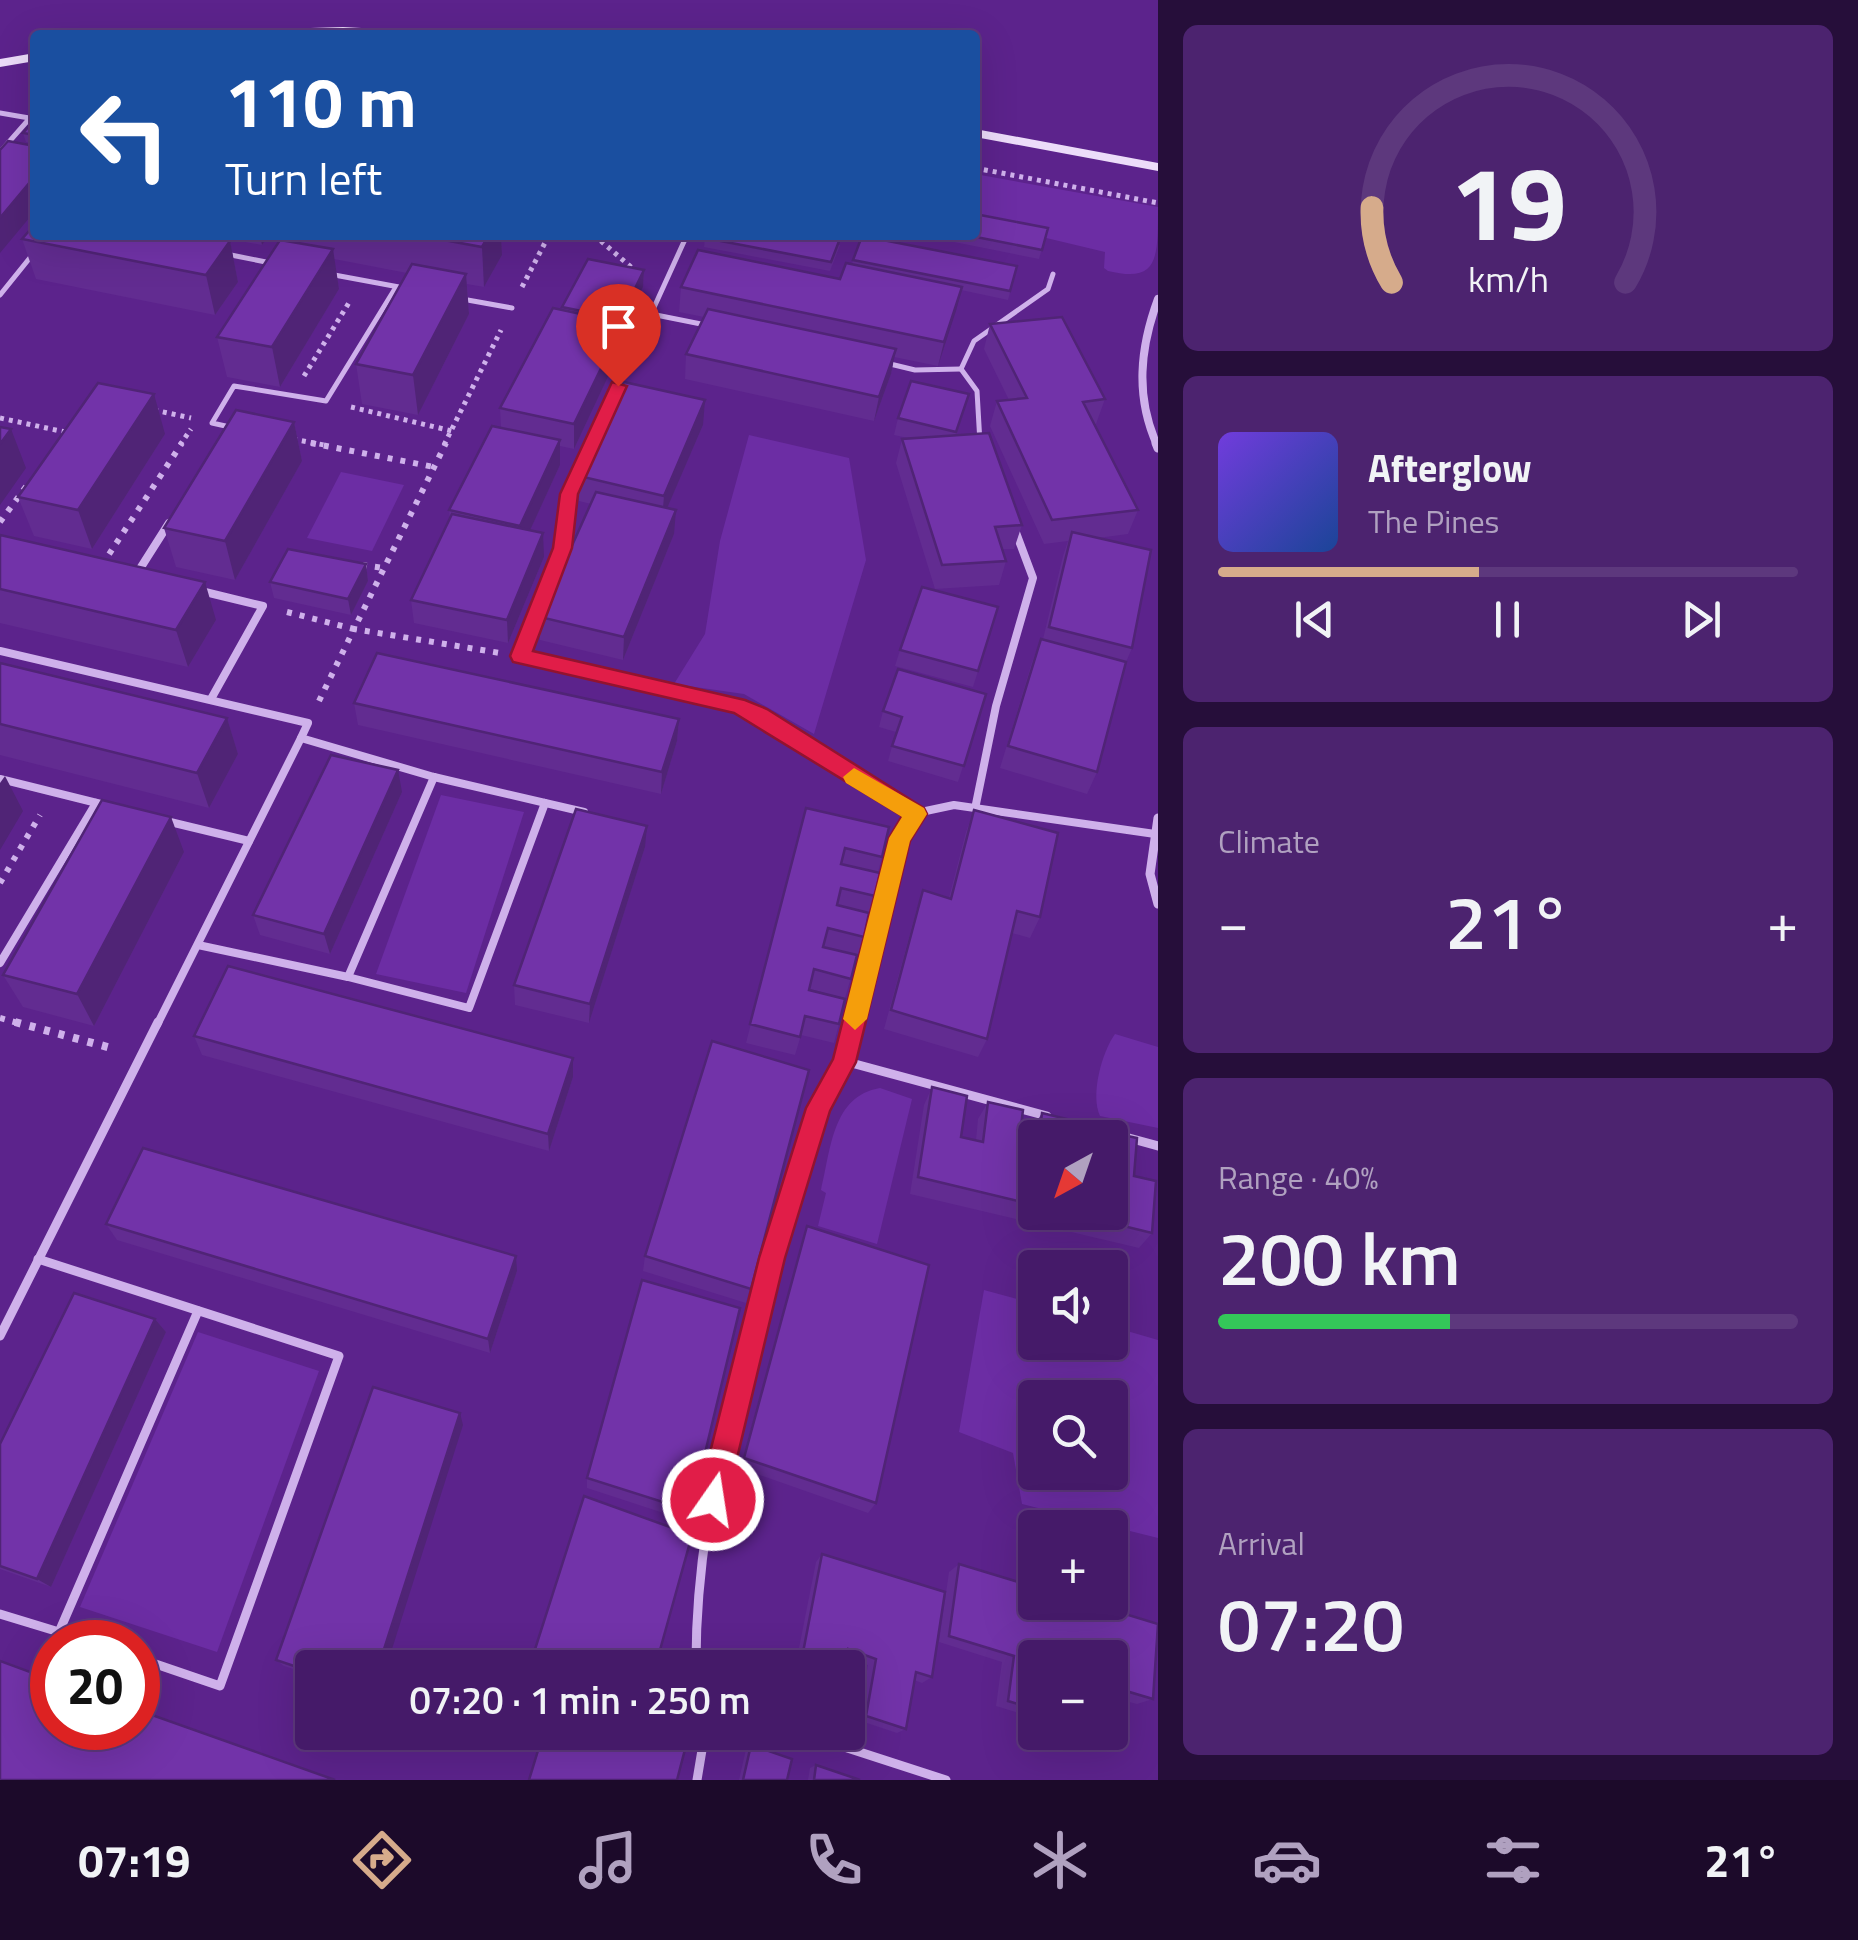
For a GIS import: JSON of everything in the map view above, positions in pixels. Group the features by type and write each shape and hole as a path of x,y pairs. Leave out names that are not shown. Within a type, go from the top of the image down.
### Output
{"street":[{"path":"0,63 30,58"},
{"path":"980,134 1158,167"},
{"path":"1158,299 1141,360 1142,394 1158,448"},
{"path":"1158,818 1150,874 1158,904"}],"lane":[{"path":"0,112 30,118"},
{"path":"0,152 30,121"},
{"path":"684,240 658,290 651,314 569,494 562,548 520,656 738,706 760,715 916,814"},
{"path":"269,262 278,249"},
{"path":"0,296 37,250"},
{"path":"215,252 288,266"},
{"path":"326,273 416,290"},
{"path":"960,370 974,341 1048,289 1053,274"},
{"path":"218,444 230,427 212,423 234,386 326,401 396,286"},
{"path":"454,298 512,308"},
{"path":"651,314 726,330"},
{"path":"878,362 915,370 960,370 973,381 983,407 975,432 982,449"},
{"path":"136,574 177,510"},
{"path":"976,804 996,706 1032,578 1009,515"},
{"path":"101,566 154,579"},
{"path":"190,588 263,606 210,699"},
{"path":"0,651 308,722 0,1336"},
{"path":"6,664 12,654"},
{"path":"301,738 434,777 595,815"},
{"path":"348,977 434,777"},
{"path":"0,779 115,808"},
{"path":"198,945 469,1008 545,802"},
{"path":"0,963 96,803"},
{"path":"697,1650 699,1561 772,1258 818,1108 844,1062 900,838 916,814 931,807 976,804 1049,821 1156,834"},
{"path":"154,818 249,842"},
{"path":"844,1062 1158,1146"},
{"path":"38,1258 339,1356 220,1686 160,1666"},
{"path":"64,1620 198,1310"},
{"path":"0,1614 30,1623"},
{"path":"697,1780 702,1750"},
{"path":"854,1750 946,1780"}],"path":[{"path":"980,169 1158,202"},
{"path":"308,722 546,240"},
{"path":"600,240 658,290"},
{"path":"292,394 364,280"},
{"path":"326,401 452,431"},
{"path":"101,566 196,420 144,408"},
{"path":"0,418 65,432"},
{"path":"54,446 74,420"},
{"path":"286,438 434,467"},
{"path":"0,522 33,477"},
{"path":"346,562 384,568"},
{"path":"263,606 354,629 520,656"},
{"path":"0,884 53,792"},
{"path":"0,1018 141,1057"}],"shaded area":[{"path":"980,175 1158,207 1155,254 1146,270 1137,274 1108,271 1104,268 1105,252 980,222"},
{"path":"749,435 849,458 866,560 814,734 744,694 674,684 705,634 720,541"},
{"path":"341,472 404,485 372,551 307,538"},
{"path":"441,795 524,812 466,993 376,974"},
{"path":"1115,1034 1158,1047 1158,1128 1100,1116 1096,1097 1106,1051"},
{"path":"880,1088 912,1099 877,1244 818,1226 826,1193 821,1190 836,1127 852,1102"},
{"path":"984,1290 1018,1299 1018,1360 1128,1360 1128,1331 1158,1340 1158,1538 1128,1530 1128,1510 1046,1510 1022,1504 1020,1490 1128,1490 1128,1380 1018,1380 1018,1481 1013,1453 959,1432"},
{"path":"198,1332 319,1371 217,1652 160,1633 160,1620 120,1620 80,1607"}],"building":[{"path":"8,141 30,145 30,182 0,218 0,150"},
{"path":"980,215 1048,228 1042,250 980,238"},
{"path":"30,230 30,240 230,241 206,275 22,239"},
{"path":"280,240 333,249 272,347 217,337"},
{"path":"444,240 486,240 482,247"},
{"path":"716,240 839,240 831,262"},
{"path":"860,240 883,240 1017,266 1010,291 853,260"},
{"path":"698,250 840,279 846,263 962,287 944,342 681,287"},
{"path":"588,259 644,270 620,319 562,307"},
{"path":"412,264 466,274 413,375 356,364"},
{"path":"553,308 623,323 574,424 500,408"},
{"path":"708,309 896,349 879,397 686,354"},
{"path":"1062,317 1105,399 1083,402 1138,510 1052,520 997,401 1027,398 990,324"},
{"path":"911,381 969,394 956,432 898,418"},
{"path":"624,382 705,400 664,496 579,476"},
{"path":"98,383 154,394 78,510 18,497"},
{"path":"236,410 294,422 225,541 164,528"},
{"path":"492,426 560,440 520,526 449,510"},
{"path":"0,427 11,429 0,444"},
{"path":"989,433 1022,525 995,527 1006,561 942,565 902,439"},
{"path":"596,492 676,510 624,637 540,617"},
{"path":"452,514 543,533 507,620 411,600"},
{"path":"1072,532 1151,550 1132,648 1049,627"},
{"path":"0,535 205,582 176,630 0,589"},
{"path":"288,549 366,564 348,599 270,582"},
{"path":"922,587 998,607 978,671 900,650"},
{"path":"1041,639 1126,662 1097,772 1008,746"},
{"path":"377,653 679,719 662,772 354,703"},
{"path":"0,663 227,718 197,773 0,724"},
{"path":"898,669 986,694 964,766 892,746 902,717 883,711"},
{"path":"331,755 398,770 324,934 253,915"},
{"path":"102,800 171,817 77,994 3,975"},
{"path":"806,808 889,827 882,857 845,848 841,864 880,873 875,896 841,888 837,905 869,913 864,937 828,928 823,947 857,955 851,979 814,969 809,990 845,999 839,1024 805,1016 800,1037 750,1024"},
{"path":"576,809 647,826 590,1004 514,985"},
{"path":"974,810 1058,833 1040,917 1017,911 987,1039 891,1010 923,890 951,899"},
{"path":"228,966 573,1058 548,1134 194,1036"},
{"path":"712,1041 809,1070 751,1289 645,1256"},
{"path":"932,1087 967,1096 961,1137 983,1142 988,1102 1023,1110 1022,1120 1018,1120 1018,1201 918,1177"},
{"path":"1042,1113 1071,1120 1041,1120"},
{"path":"1128,1136 1137,1138 1134,1176 1156,1181 1152,1233 1128,1227"},
{"path":"143,1148 516,1256 488,1339 106,1224"},
{"path":"807,1226 929,1265 876,1503 744,1458"},
{"path":"642,1280 740,1308 691,1511 587,1478"},
{"path":"74,1293 155,1319 37,1579 0,1566 0,1444"},
{"path":"373,1387 460,1413 384,1650 295,1650 295,1666 276,1660"},
{"path":"584,1496 692,1535 660,1650 535,1650"},
{"path":"822,1554 945,1592 932,1677 916,1672 906,1729 866,1716 876,1659 865,1655 865,1650 803,1650"},
{"path":"959,1564 1018,1582 1018,1620 1128,1620 1128,1615 1158,1624 1153,1699 1128,1692 1128,1640 1018,1640 1018,1704 1008,1701 1014,1656 949,1636"},
{"path":"0,1661 30,1672 30,1750 160,1750 160,1718 335,1780 0,1780"},
{"path":"538,1750 685,1750 677,1780 529,1780"},
{"path":"750,1750 766,1750 792,1759 787,1780 743,1780"},
{"path":"816,1765 860,1780 814,1780"}],"slow traffic":[{"path":"854,777 916,814 900,838 855,1019"}],"route":[{"path":"618,386 569,494 562,548 520,656 738,706 760,715 916,814 900,838 844,1062 818,1108 772,1258 713,1500"}]}
